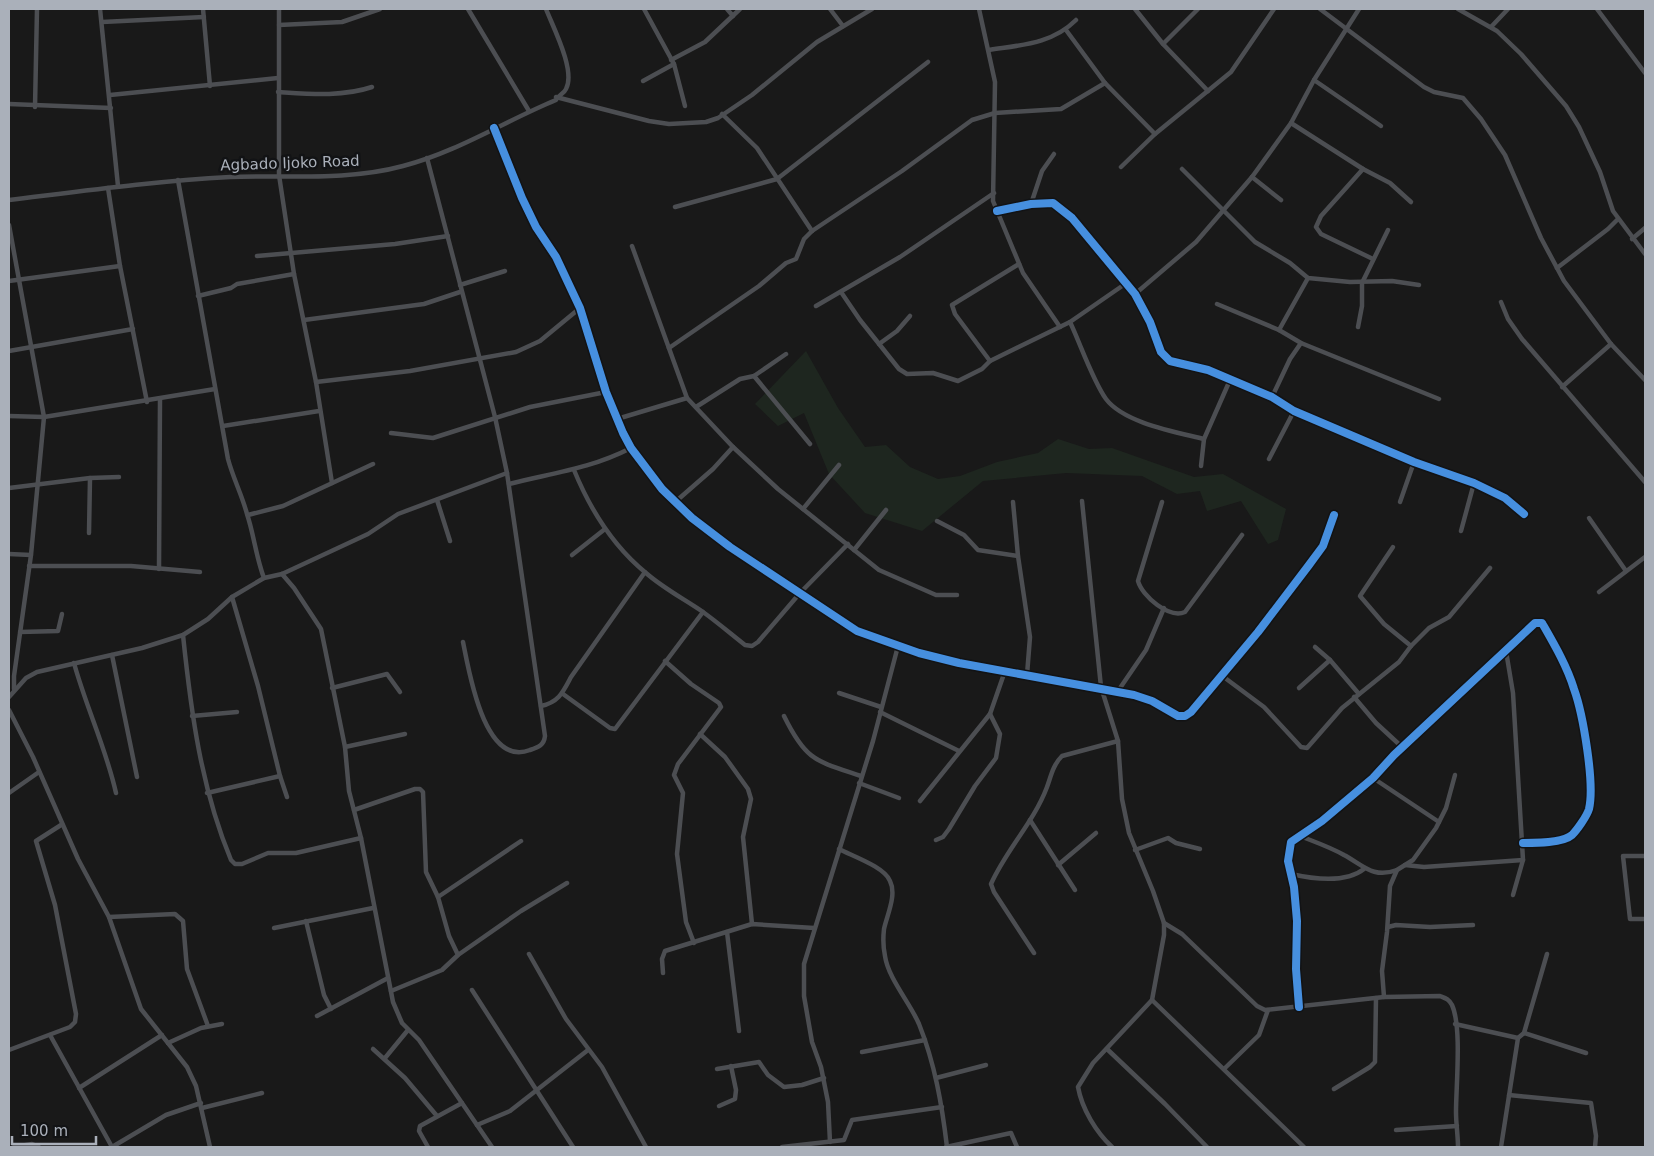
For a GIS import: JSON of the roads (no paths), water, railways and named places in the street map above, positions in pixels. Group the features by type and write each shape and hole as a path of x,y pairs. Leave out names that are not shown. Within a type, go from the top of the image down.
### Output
{"street":[{"path":"35,107 37,9"},
{"path":"100,9 118,186"},
{"path":"203,9 210,86"},
{"path":"279,9 279,175 294,274 316,382 319,411 332,483"},
{"path":"278,25 342,22 380,9"},
{"path":"468,9 529,111"},
{"path":"546,9 564,56 568,74 566,90 556,97"},
{"path":"644,9 672,62 685,106"},
{"path":"727,9 733,16"},
{"path":"643,81 705,42 740,9"},
{"path":"830,9 842,26"},
{"path":"556,97 584,106 669,124 706,122 752,95 817,42 872,9"},
{"path":"979,9 995,82 993,201 1019,264 1060,327"},
{"path":"1135,9 1163,44 1208,91"},
{"path":"1163,44 1198,9"},
{"path":"1121,167 1156,134 1231,72 1274,9"},
{"path":"1320,9 1424,87 1434,92 1463,98 1482,119 1505,155 1564,281 1611,344 1645,380"},
{"path":"1135,294 1196,242 1252,177 1292,123 1314,80 1359,9"},
{"path":"1458,9 1491,27 1521,54 1566,106 1593,158 1618,218 1645,254"},
{"path":"1491,27 1508,9"},
{"path":"1597,9 1645,73"},
{"path":"102,22 204,17"},
{"path":"989,50 1046,40 1066,30 1076,20"},
{"path":"1066,30 1105,83 1156,134"},
{"path":"675,207 777,179 928,62"},
{"path":"110,95 278,78"},
{"path":"1314,80 1381,126"},
{"path":"669,348 760,286 786,263 796,259 804,238 902,171 972,120 995,113 1061,109 1105,83"},
{"path":"278,92 327,94 357,92 372,87"},
{"name":"Agbado Ijoko Road","path":"9,200 178,180 348,174 403,166 494,128 556,100 556,97"},
{"path":"9,104 35,107 111,108"},
{"path":"722,114 757,148 812,232"},
{"path":"1292,123 1363,169 1390,183 1411,202"},
{"path":"494,128 522,198 536,227 556,257 580,308 606,392 631,448 674,503 730,547 857,631 898,646 959,663 1118,691 1152,701 1178,716 1185,716 1191,712 1258,632 1323,546 1334,515"},
{"path":"1031,204 1042,171 1054,154"},
{"path":"426,158 448,236 460,292 495,417 507,473 541,706 544,742 540,746 521,754 508,749 499,741 480,713 463,642"},
{"path":"1182,169 1255,242 1290,263 1308,278 1362,283 1392,282 1419,285"},
{"path":"1363,169 1321,216 1316,227 1321,234 1372,259"},
{"path":"1252,177 1281,200"},
{"path":"178,180 233,480 248,515 253,543 264,578"},
{"path":"108,188 120,266 147,402"},
{"path":"816,306 900,257 994,193"},
{"path":"997,211 1031,204 1053,202 1072,218 1135,294 1150,322 1161,352 1170,361 1208,370 1272,397 1294,411 1414,462 1474,484 1505,498 1524,514"},
{"path":"1557,268 1600,236 1618,218"},
{"path":"9,226 44,417 31,555 14,689"},
{"path":"1632,239 1645,228"},
{"path":"1358,327 1362,306 1362,283 1372,259 1388,230"},
{"path":"257,256 395,244 448,236"},
{"path":"632,246 688,398 733,447 803,509 879,570 936,595 957,595"},
{"path":"990,361 955,314 952,305 1019,264"},
{"path":"9,282 120,266"},
{"path":"460,286 504,271"},
{"path":"198,296 231,288 237,284 294,274"},
{"path":"1278,330 1308,278"},
{"path":"841,292 899,369 907,374 933,373 958,381 982,369 990,361 1070,322 1125,284"},
{"path":"304,320 424,304 460,292"},
{"path":"1501,302 1508,319 1522,339 1645,482"},
{"path":"1217,304 1278,330 1301,343 1438,399"},
{"path":"316,382 410,371 479,357 516,352 540,342 580,308"},
{"path":"879,344 897,331 910,316"},
{"path":"1070,322 1105,397 1116,409 1164,429 1204,439"},
{"path":"9,350 133,329"},
{"path":"1272,397 1290,359 1301,343"},
{"path":"1562,387 1611,344"},
{"path":"696,407 740,379 754,376 786,354"},
{"path":"754,376 810,444"},
{"path":"1201,466 1204,439 1230,380"},
{"path":"9,416 44,417 147,402 215,389"},
{"path":"391,433 433,438 495,417 606,392"},
{"path":"617,419 688,398"},
{"path":"159,569 160,399"},
{"path":"223,426 319,411"},
{"path":"1269,459 1294,411"},
{"path":"674,503 713,469 733,447"},
{"path":"509,484 550,473 574,470 631,448"},
{"path":"1400,502 1414,462"},
{"path":"248,515 283,506 373,464"},
{"path":"803,509 839,465"},
{"path":"574,470 582,490 605,528 645,572 703,612 745,645 752,646 758,642 800,593 848,544"},
{"path":"9,697 14,689 26,678 37,672 112,655 183,635 208,620 232,597 264,578 282,574 368,534 398,514 507,473"},
{"path":"9,488 90,478 119,477"},
{"path":"89,533 90,478"},
{"path":"1461,531 1474,484"},
{"path":"437,500 450,541"},
{"path":"1082,501 1101,687 1118,741 1122,799 1134,850 1146,873 1164,923 1164,935 1152,1000 1082,1078 1078,1087 1088,1114 1103,1138 1112,1147"},
{"path":"1013,502 1018,556 1030,637 1027,675"},
{"path":"1162,502 1138,581 1143,592 1164,608 1180,615 1185,612 1242,535"},
{"path":"854,550 886,510"},
{"path":"1589,518 1626,571"},
{"path":"937,521 964,535 978,550 1018,556"},
{"path":"572,555 605,528"},
{"path":"1393,547 1360,596 1384,624 1410,646"},
{"path":"9,554 31,555"},
{"path":"1599,592 1645,557"},
{"path":"29,566 117,566 200,572"},
{"path":"1221,675 1264,707 1301,747 1311,746 1329,722 1358,694 1399,662 1410,646 1429,628 1449,617 1490,568"},
{"path":"541,706 554,703 563,694 571,677 645,572"},
{"path":"282,574 294,588 321,629 345,747 349,792 361,838 373,908 396,1014 408,1030 419,1040 492,1147"},
{"path":"232,597 256,677 280,776 288,797"},
{"path":"1118,691 1146,650 1164,608"},
{"path":"563,694 614,729 703,612"},
{"path":"20,632 58,631 62,614"},
{"path":"1299,1007 1296,970 1297,921 1288,851 1291,842 1314,828 1373,778 1402,747 1535,624 1542,624 1562,660 1574,688 1584,724 1590,784 1588,811 1571,836 1549,842 1524,843"},
{"path":"183,635 192,716 208,793 218,828 231,860 235,864 242,864 268,853 296,852 361,838"},
{"path":"830,1142 828,1102 824,1078 812,1042 804,996 804,964 881,710 898,646"},
{"path":"1315,647 1330,660 1358,694"},
{"path":"1506,651 1513,693 1524,843 1523,860 1513,895"},
{"path":"112,655 137,777"},
{"path":"1299,688 1330,660"},
{"path":"665,661 691,684 719,703 720,711 678,764 674,775 683,793 677,854 686,922 694,943"},
{"path":"74,663 83,698 107,760 116,793"},
{"path":"920,801 990,714 1006,671"},
{"path":"332,688 387,674 400,692"},
{"path":"839,693 881,710 959,751"},
{"path":"1354,698 1376,723 1402,747"},
{"path":"9,710 39,772 61,825 109,917 141,1009 187,1067 196,1086 210,1147"},
{"path":"192,716 237,712"},
{"path":"936,840 943,837 949,829 975,786 996,758 1000,734 993,724 990,714"},
{"path":"784,716 803,750 824,764 861,776"},
{"path":"981,724 993,724"},
{"path":"345,747 405,734"},
{"path":"700,734 725,757 748,789 751,799 743,838 752,924"},
{"path":"1034,952 994,892 991,884 1047,788 1056,761 1062,756 1118,741"},
{"path":"9,793 39,772"},
{"path":"1300,836 1345,855 1364,868 1386,874 1397,870 1406,865 1423,848 1439,822 1451,792 1455,775"},
{"path":"208,793 280,776"},
{"path":"1373,778 1439,822"},
{"path":"859,783 899,798"},
{"path":"354,810 420,789 423,792 425,866 438,897 448,936 458,955"},
{"path":"1030,820 1075,890"},
{"path":"9,1050 70,1027 75,1022 76,1014 55,905 36,841 61,825"},
{"path":"1314,828 1314,841"},
{"path":"1058,865 1096,833"},
{"path":"1134,850 1168,838 1176,843 1200,849"},
{"path":"438,897 521,841"},
{"path":"838,849 884,873 890,881 892,893 883,945 885,961 910,1006 925,1040 942,1107 946,1147 1011,1133 1017,1147"},
{"path":"1645,856 1623,856 1630,920 1645,919"},
{"path":"1406,865 1424,867 1523,860"},
{"path":"1291,874 1340,879 1352,876 1364,868"},
{"path":"1384,997 1382,971 1388,927 1390,886 1397,870"},
{"path":"1386,874 1390,886"},
{"path":"391,991 434,975 458,955 521,911 568,883"},
{"path":"274,928 373,908"},
{"path":"109,917 176,914 181,916 188,969 208,1026"},
{"path":"306,922 321,985 331,1009"},
{"path":"1164,923 1182,934 1257,1006 1268,1010 1384,997 1440,996 1448,999 1452,1006 1455,1024 1458,1060 1458,1147"},
{"path":"663,974 662,959 665,951 752,924 814,928"},
{"path":"1388,927 1396,925 1473,925"},
{"path":"727,932 739,1031"},
{"path":"529,954 566,1019 615,1088 646,1147"},
{"path":"1501,1147 1518,1038 1524,1033 1547,954"},
{"path":"317,1016 388,978"},
{"path":"472,990 573,1147"},
{"path":"1334,1089 1375,1062 1376,998"},
{"path":"1152,1000 1304,1147"},
{"path":"1224,1069 1259,1035 1268,1010"},
{"path":"168,1043 208,1026 222,1024"},
{"path":"1455,1024 1518,1038"},
{"path":"385,1058 408,1030"},
{"path":"1524,1033 1586,1053"},
{"path":"50,1035 112,1147 166,1115 262,1094"},
{"path":"79,1088 162,1035"},
{"path":"862,1052 925,1040"},
{"path":"373,1049 385,1058 437,1116"},
{"path":"1107,1049 1166,1104 1207,1147"},
{"path":"477,1126 510,1110 588,1050"},
{"path":"718,1069 759,1062 768,1075 784,1087 802,1085 824,1078"},
{"path":"936,1078 986,1065"},
{"path":"719,1106 735,1100 736,1090 731,1066"},
{"path":"1509,1095 1591,1103 1596,1136 1595,1147"},
{"path":"428,1147 419,1132 420,1126 462,1103"},
{"path":"782,1147 844,1140 852,1120 942,1107"},
{"path":"1396,1130 1457,1126"},
{"path":"14,1147 32,1144 39,1147"}]}
